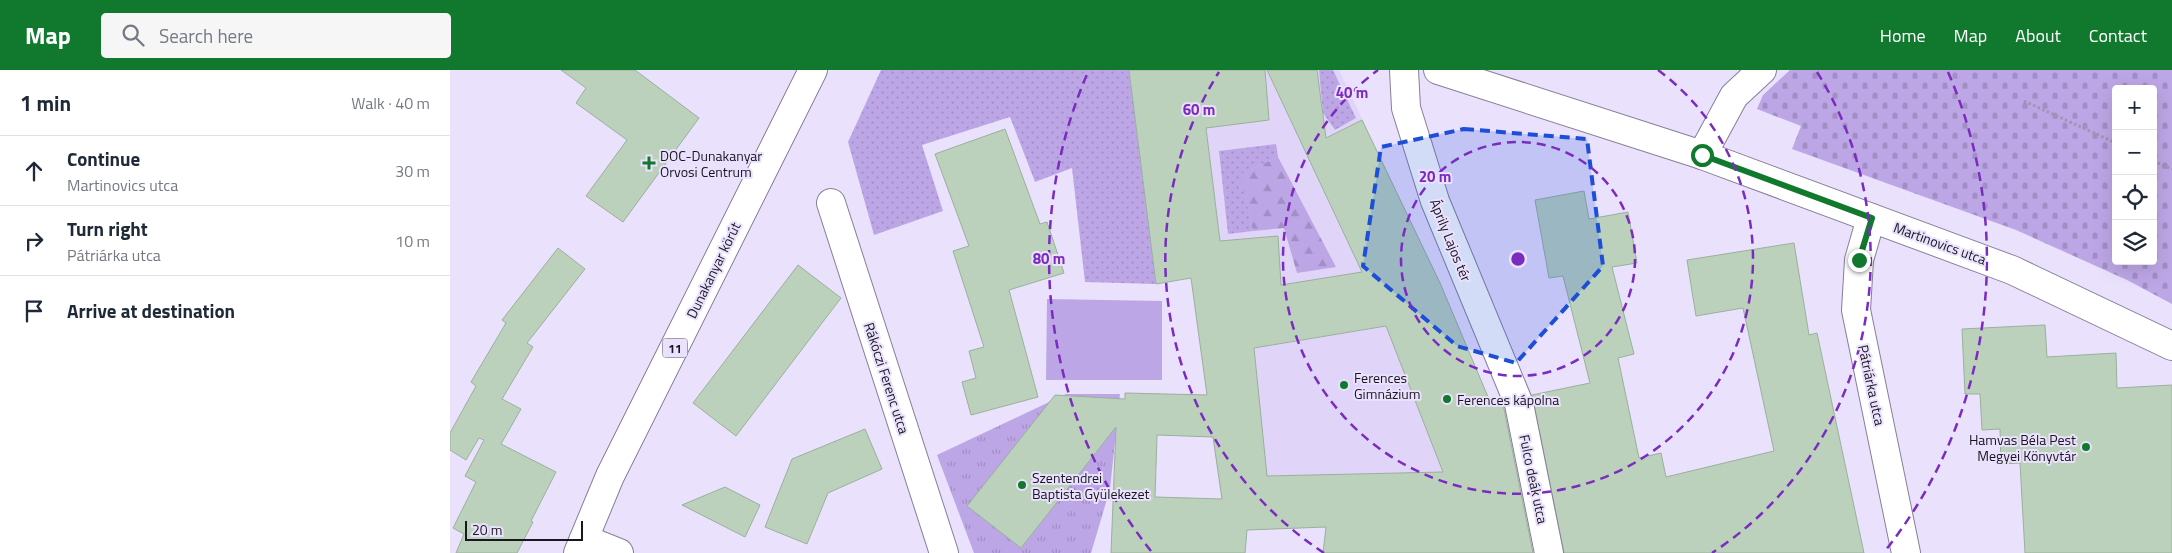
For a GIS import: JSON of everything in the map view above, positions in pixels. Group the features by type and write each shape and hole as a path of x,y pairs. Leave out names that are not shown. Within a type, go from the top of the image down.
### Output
{"street":[{"name":"Dunakanyar körút","path":"581,546 610,476 814,70"},
{"name":"Áprily Lajos tér","path":"1404,70 1406,108 1435,201 1518,404"},
{"path":"1438,70 1702,155 1734,96 1762,70"},
{"name":"Martinovics utca","path":"1702,155 2012,270 2172,346"},
{"name":"Rákóczi Ferenc utca","path":"831,203 944,553"},
{"name":"Pátriárka utca","path":"1872,218 1859,260 1856,310 1906,553"},
{"name":"Fulco deák utca","path":"1518,404 1549,553"},
{"path":"581,546 619,553"}],"path":[{"path":"2024,101 2112,141"},
{"path":"2157,163 2172,169"}],"highlighted area":[{"path":"1464,129 1587,139 1603,266 1516,363 1457,346 1363,266 1381,147"}],"shaded area":[{"name":"Ferences Gimnázium","path":"1129,70 1339,70 1440,283 1525,486 1443,523 1274,529 1225,526 1191,278 1156,284"}],"green space":[{"path":"881,70 1129,70 1156,284 1085,282 1072,168 1035,182 1010,117 922,145 943,211 874,235 848,142"},
{"path":"1319,70 1333,70 1356,118 1335,130 1323,113"},
{"path":"1790,70 2172,70 2172,304 2127,280 2016,230 1792,149 1801,126 1757,109 1763,95"},
{"path":"1276,144 1278,157 1241,174 1253,231 1228,234 1219,151"},
{"path":"1278,157 1336,267 1297,273 1284,228 1253,231 1240,174"},
{"path":"1047,299 1162,301 1162,380 1046,380"},
{"path":"1066,394 1120,394 1110,489 1091,553 974,553 937,455"}],"building":[{"path":"561,70 635,70 699,118 623,222 586,196 627,140 576,103 586,88"},
{"name":"Ferences Gimnázium","path":"1129,70 1265,70 1269,120 1206,128 1220,241 1278,236 1281,285 1362,272 1267,70 1317,70 1326,138 1362,120 1440,283 1491,404 1501,402 1533,553 1323,553 1326,527 1247,530 1245,553 1111,553 1116,427 1021,548 967,506 1055,395 1125,399 1125,393 1207,395 1191,278 1156,284","holes":["1386,326 1443,472 1267,476 1254,348","1157,435 1213,437 1222,499 1155,497"]},
{"path":"1005,129 1040,224 1047,222 1064,273 1009,290 1038,397 971,415 962,382 976,378 969,351 984,347 953,251 969,246 935,154"},
{"path":"1584,191 1589,219 1628,212 1637,263 1612,267 1634,354 1618,358 1639,458 1661,453 1666,477 1774,451 1743,308 1696,316 1687,260 1794,243 1809,335 1817,333 1864,553 1564,553 1532,395 1590,383 1563,276 1549,278 1535,200"},
{"path":"558,248 585,269 527,343 533,347 502,399 521,409 501,444 556,472 517,553 456,553 464,534 453,528 476,482 465,476 484,440 479,438 466,460 450,450 450,433 476,386 471,382 506,323 502,320"},
{"path":"798,265 841,298 736,436 693,403"},
{"name":"Hamvas Béla Pest Megyei Könyvtár","path":"2045,325 2047,357 2116,353 2117,388 2172,385 2172,553 2025,553 2020,463 2001,464 2000,429 1982,430 1980,394 1965,394 1962,329"},
{"path":"865,429 882,469 828,493 807,544 765,527 792,459"},
{"path":"725,487 760,505 745,537 682,505"}],"place":[{"name":"DOC-Dunakanyar Orvosi Centrum","path":"649,163"},
{"name":"Ferences Gimnázium","path":"1344,385"},
{"name":"Ferences kápolna","path":"1447,399"},
{"name":"Hamvas Béla Pest Megyei Könyvtár","path":"2086,447"},
{"name":"Szentendrei Baptista Gyülekezet","path":"1022,485"}],"route":[{"path":"1702,155 1872,218 1859,260"}]}
